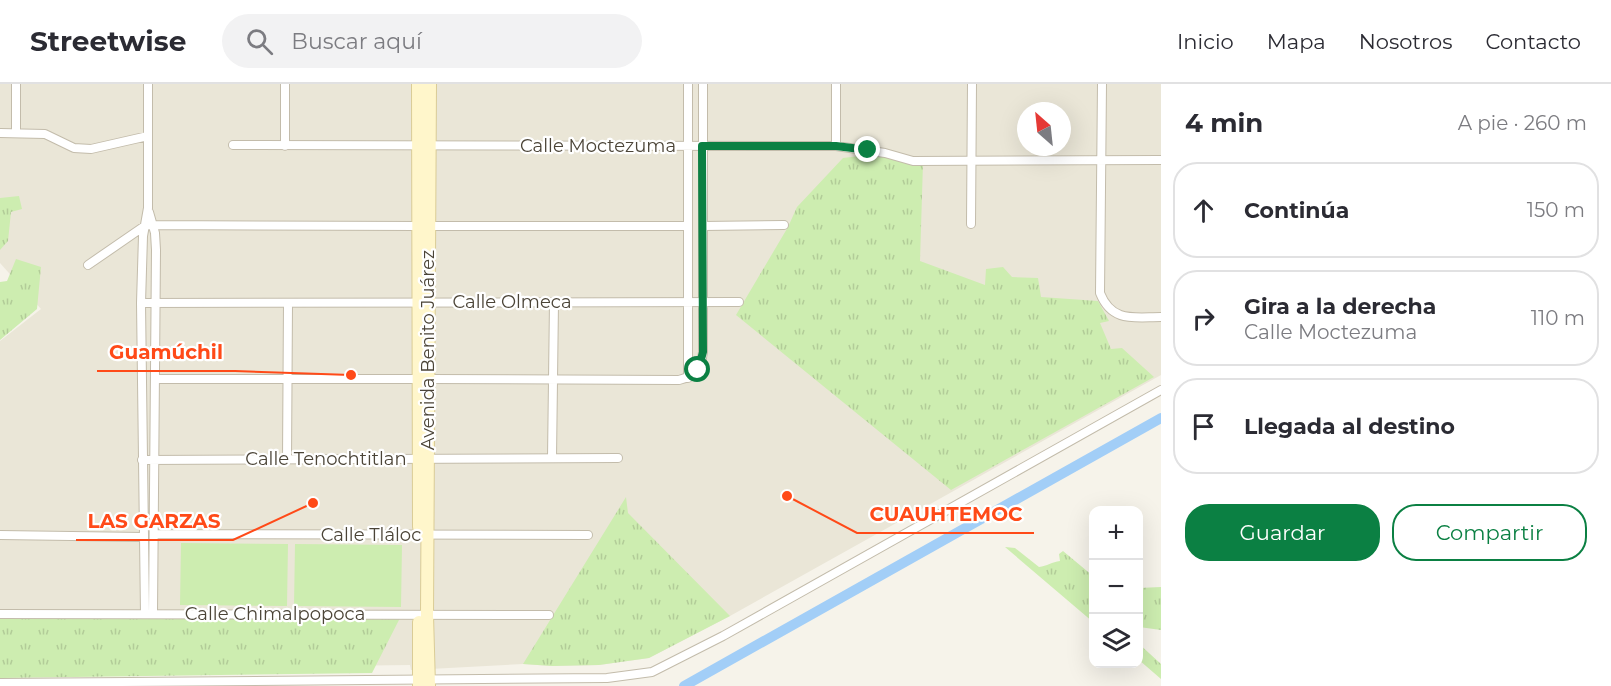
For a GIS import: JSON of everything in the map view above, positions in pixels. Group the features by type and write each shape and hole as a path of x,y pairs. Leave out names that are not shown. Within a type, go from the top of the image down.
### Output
{"street":[{"path":"16,84 16,133"},
{"path":"148,84 148,208 149,225 156,250 155,534 149,614"},
{"path":"285,84 285,146"},
{"name":"Avenida Benito Juárez","path":"418,84 424,146 424,683"},
{"name":"Avenida Benito Juárez","path":"424,146 430,84"},
{"path":"688,84 688,378"},
{"path":"155,379 679,380 694,375 702,362 703,84"},
{"path":"836,84 836,146"},
{"path":"971,224 972,84"},
{"path":"1102,84 1100,293 1110,310 1121,317 1161,318"},
{"path":"0,133 45,134 81,149 148,136"},
{"name":"Calle Moctezuma","path":"232,145 836,146 885,153 913,161 1161,160"},
{"path":"149,225 143,236 141,303 143,537 149,614"},
{"path":"88,265 149,225 687,226"},
{"path":"703,226 784,225"},
{"path":"552,458 554,302"},
{"name":"Calle Olmeca","path":"141,303 739,302"},
{"path":"287,460 288,303"},
{"path":"0,683 424,683 607,678 652,672 723,636 1161,390"},
{"name":"Calle Tenochtitlan","path":"142,460 618,458"},
{"name":"Calle Tláloc","path":"155,534 588,535"},
{"path":"0,535 143,537"},
{"name":"Calle Chimalpopoca","path":"0,614 549,615"}],"shaded area":[{"path":"0,84 1161,84 1161,375 730,616 649,658 599,665 523,664 411,670 410,665 0,670 0,341 41,309 0,263"}],"green space":[{"path":"876,154 923,163 920,261 985,285 986,269 1003,267 1012,277 1038,278 1041,297 1098,301 1109,321 1100,323 1111,349 1122,348 1154,377 951,490 736,315 788,227 797,207 843,158"},
{"path":"19,196 22,209 11,212 8,241 0,250 0,198"},
{"path":"16,259 41,267 37,309 0,340 0,282 7,281"},
{"path":"626,497 628,513 730,616 649,658 599,665 523,664"},
{"path":"181,543 288,544 287,606 180,605"},
{"path":"295,544 402,545 401,607 294,606"},
{"path":"1005,547 1015,548 1039,567 1060,561 1059,554 1063,551 1089,573 1089,619"},
{"path":"1161,587 1161,630 1143,628 1143,588"},
{"path":"400,618 372,673 0,678 0,619"},
{"path":"1143,648 1161,664 1161,679 1143,663"}],"waterway":[{"path":"684,686 1161,418"}],"place":[{"name":"Guamúchil","path":"351,375"},
{"name":"CUAUHTEMOC","path":"787,496"},
{"name":"LAS GARZAS","path":"313,503"}],"route":[{"path":"698,370 703,352 702,146 836,146 868,150"}]}
